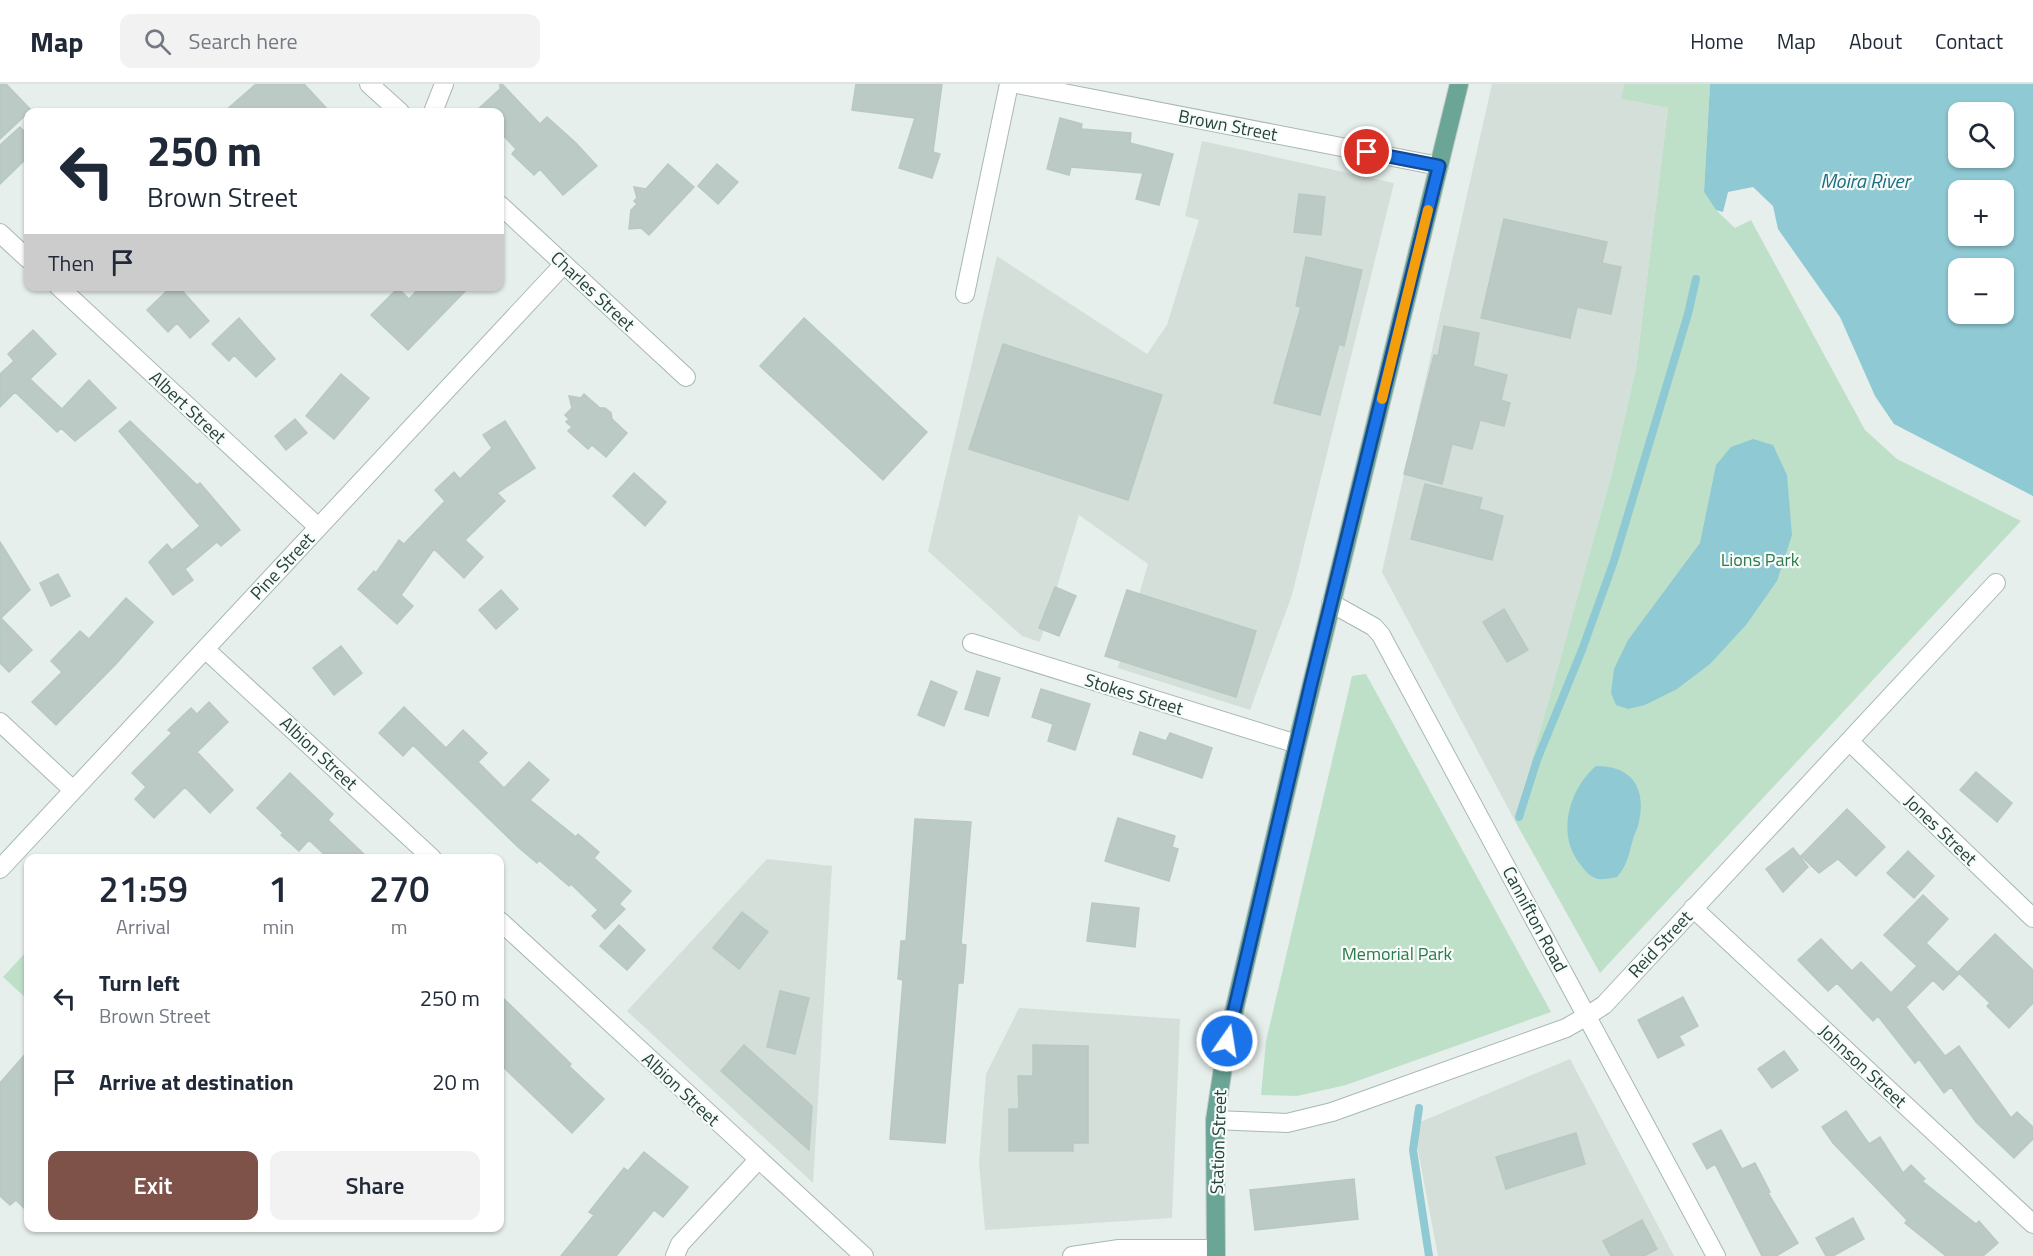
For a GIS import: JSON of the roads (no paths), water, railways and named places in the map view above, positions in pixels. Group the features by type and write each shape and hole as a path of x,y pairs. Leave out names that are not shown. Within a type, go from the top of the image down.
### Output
{"main road":[{"name":"Station Street","path":"1215,1252 1215,1120 1227,1041 1458,84"}],"street":[{"path":"369,84 396,108"},
{"path":"435,108 444,84"},
{"path":"965,294 1009,84"},
{"name":"Brown Street","path":"1017,84 1439,166"},
{"name":"Charles Street","path":"504,209 686,377"},
{"path":"0,233 24,255"},
{"name":"Pine Street","path":"0,869 564,264"},
{"name":"Albert Street","path":"63,291 318,527"},
{"name":"Reid Street","path":"1215,1120 1287,1123 1332,1112 1557,1031 1604,1005 1996,583"},
{"name":"Cannifton Road","path":"1331,603 1374,627 1381,634 1716,1256"},
{"name":"Stokes Street","path":"972,643 1297,744"},
{"name":"Albion Street","path":"205,649 428,854"},
{"path":"0,722 74,790"},
{"name":"Jones Street","path":"1849,741 2033,918"},
{"name":"Johnson Street","path":"1693,908 2033,1224"},
{"name":"Albion Street","path":"504,925 864,1256"},
{"path":"675,1256 680,1244 758,1160"},
{"path":"1072,1256 1119,1249 1215,1252"}],"water":[{"name":"Moira River","path":"1710,84 2033,84 2033,496 1894,424 1875,396 1840,317 1778,229 1773,206 1753,187 1728,192 1723,212 1716,210 1704,192"},
{"path":"1753,439 1773,445 1787,475 1792,535 1777,581 1746,625 1710,664 1677,689 1645,705 1628,709 1616,705 1611,693 1614,669 1628,640 1700,543 1716,465 1731,447"},
{"path":"1596,766 1620,770 1629,776 1635,783 1641,802 1638,826 1625,864 1617,877 1602,879 1590,875 1580,864 1573,852 1567,826 1573,799 1579,787"}],"waterway":[{"path":"1519,817 1537,760 1582,650 1614,561 1688,314 1696,279"},
{"path":"1419,1108 1413,1150 1429,1256"}],"park label":[{"name":"Lions Park","path":"1760,559"},
{"name":"Memorial Park","path":"1397,953"}]}
